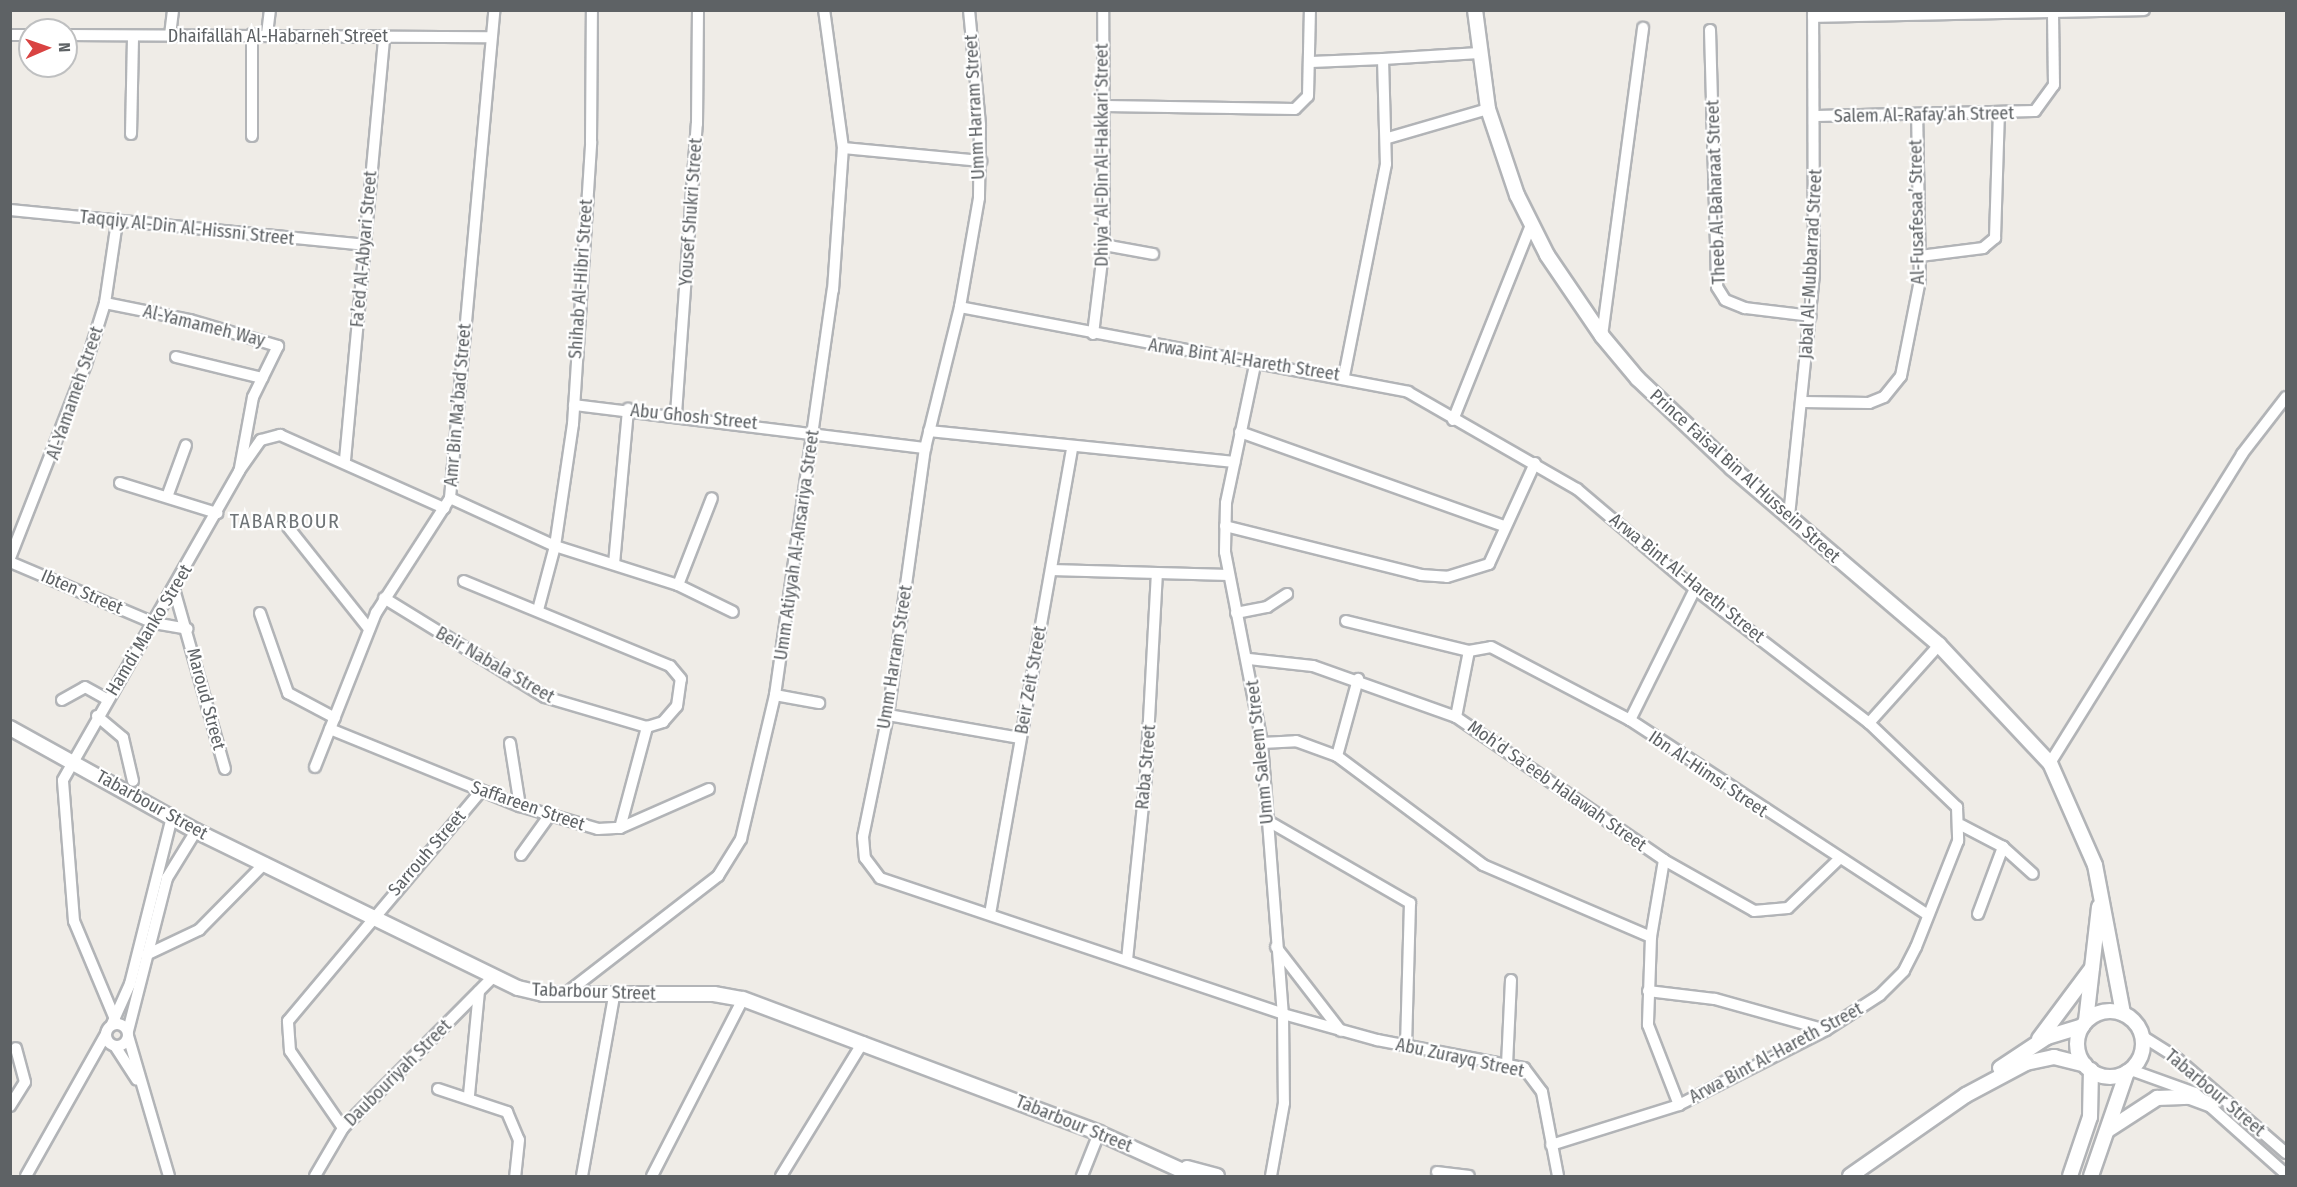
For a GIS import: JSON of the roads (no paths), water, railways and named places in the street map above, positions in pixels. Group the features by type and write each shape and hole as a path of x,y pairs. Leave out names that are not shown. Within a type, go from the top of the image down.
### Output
{"street":[{"path":"170,35 173,10"},
{"path":"267,34 270,10"},
{"name":"Amr Bin Ma’bad Street","path":"315,767 369,629 384,598 450,498 489,37 494,10"},
{"name":"Shihab Al-Hibri Street","path":"555,546 574,405 591,142 592,10"},
{"name":"Yousef Shukri Street","path":"676,414 697,124 698,10"},
{"name":"Umm Atiyyah Al-Ansariya Street","path":"564,995 732,861 775,695 833,290 843,148 824,10"},
{"name":"Umm Harram Street","path":"969,10 981,161 960,307 925,448 888,715 862,837 870,866 880,878 1283,1014"},
{"name":"Dhiya’ Al-Din Al-Hakkari Street","path":"1093,334 1104,245 1103,10"},
{"path":"1105,106 1295,109 1308,96 1311,62 1310,10"},
{"name":"Prince Faisal Bin Al Hussein Street","path":"1475,10 1488,109 1530,226 1602,336 1659,400 1939,645 2050,763 2078,819 2101,890 2123,1013"},
{"path":"1813,14 1955,12 2053,14 2144,10"},
{"name":"Jabal Al-Mubbarrad Street","path":"1789,516 1811,316 1816,117 1813,14"},
{"name":"Salem Al-Rafay’ah Street","path":"1816,117 1999,114 2035,111 2051,96 2053,14"},
{"path":"1602,336 1643,28"},
{"name":"Theeb Al-Baharaat Street","path":"1710,30 1717,287 1725,300 1744,308 1811,316"},
{"path":"252,34 252,136"},
{"name":"Dhaifallah Al-Habarneh Street","path":"78,35 267,34 489,37"},
{"path":"131,135 133,36"},
{"name":"Fa’ed Al-Abyari Street","path":"345,460 384,37"},
{"path":"1311,62 1479,53"},
{"path":"1344,377 1388,138 1383,59"},
{"path":"1388,138 1488,109"},
{"path":"1920,256 1983,248 1995,238 1999,114"},
{"name":"Al-Fusafesaa’ Street","path":"1803,402 1869,403 1894,388 1911,342 1920,256 1917,116"},
{"path":"843,148 981,161"},
{"name":"Taqqiy Al-Din Al-Hissni Street","path":"10,210 364,245"},
{"name":"Al-Yamameh Street","path":"10,560 65,425 105,303 117,222"},
{"path":"1453,420 1530,226"},
{"path":"1104,245 1153,254"},
{"name":"Al-Yamameh Way","path":"105,303 272,343 278,353 262,378 248,417 239,471"},
{"name":"Arwa Bint Al-Hareth Street","path":"960,307 1255,365 1344,377 1396,387 1535,463 1577,489 1695,589 1869,723 1952,801 1960,825 1928,915 1897,980 1826,1030 1679,1105 1551,1145"},
{"path":"176,357 262,378"},
{"name":"Umm Saleem Street","path":"1255,365 1234,462 1225,525 1229,575 1249,659 1262,743 1275,946 1283,1014 1286,1068 1277,1176"},
{"path":"2050,763 2242,454 2286,397"},
{"name":"Abu Ghosh Street","path":"574,405 676,414 925,448"},
{"path":"614,564 628,409"},
{"path":"929,431 1234,462"},
{"path":"1240,432 1504,526"},
{"name":"Hamdi Manko Street","path":"141,1085 114,1045 111,1026 74,921 63,780 70,761 174,589 239,471 261,440 280,435 345,460 444,508"},
{"path":"166,497 186,445"},
{"name":"Beir Zeit Street","path":"990,914 1072,447"},
{"path":"1225,525 1432,577 1483,567 1492,558 1504,526 1535,463"},
{"path":"120,483 217,513"},
{"path":"450,498 555,546 678,585 733,612"},
{"path":"678,585 712,498"},
{"path":"288,527 369,629"},
{"path":"538,610 555,546"},
{"name":"Ibten Street","path":"10,560 154,623"},
{"path":"1051,570 1229,575"},
{"name":"Raba Street","path":"1127,960 1148,753 1156,574"},
{"path":"464,581 538,610 676,670 682,686 677,706 663,722 647,727 620,828"},
{"name":"Maroud Street","path":"174,589 225,769"},
{"path":"1630,720 1695,589"},
{"path":"1236,612 1267,607 1287,594"},
{"name":"Beir Nabala Street","path":"384,598 545,697 647,727"},
{"path":"260,613 288,693 335,718"},
{"path":"1346,621 1470,651 1456,717"},
{"name":"Maroud Street","path":"154,623 187,629"},
{"name":"Ibn Al-Himsi Street","path":"1470,651 1482,645 1630,720 1838,860 1928,915"},
{"path":"1869,723 1939,645"},
{"name":"Moh’d Sa’eeb Halawah Street","path":"1249,659 1299,663 1358,679 1456,717 1664,860 1761,913 1788,908 1838,860"},
{"path":"1337,756 1358,679"},
{"path":"62,700 85,687 107,699"},
{"path":"775,695 819,703"},
{"path":"888,715 1020,738"},
{"path":"97,716 123,738 133,781"},
{"name":"Tabarbour Street","path":"10,728 196,831 373,913 493,977 534,993 614,996 714,994 743,999 863,1042 1099,1133 1194,1176"},
{"name":"Saffareen Street","path":"330,729 481,791 549,816 592,828 620,828"},
{"path":"1262,743 1296,741 1337,756 1483,865 1651,937"},
{"path":"510,743 520,806"},
{"path":"620,828 709,789"},
{"name":"Sarrouh Street","path":"343,1128 290,1051 286,1032 294,1009 373,913 481,791"},
{"path":"521,855 549,816"},
{"path":"26,1176 89,1069 130,984 172,817"},
{"path":"1268,821 1410,903 1406,1045"},
{"path":"1960,825 2003,847 2033,874"},
{"path":"169,1176 141,1085 128,1033 146,955 171,867 196,831"},
{"path":"1978,914 2003,847"},
{"name":"Arwa Bint Al-Hareth Street","path":"1664,860 1651,937 1648,991 1652,1039 1679,1105"},
{"path":"146,955 199,930 265,863"},
{"name":"Prince Faisal Bin Al Hussein Street","path":"2084,1024 2094,964 2101,890"},
{"path":"1275,946 1341,1031"},
{"path":"2033,1045 2094,964"},
{"name":"Daubouriyah Street","path":"315,1176 343,1128 493,977"},
{"path":"1507,1065 1511,980"},
{"path":"469,1095 479,991"},
{"path":"1648,991 1722,1001 1826,1030"},
{"path":"582,1176 614,996"},
{"path":"652,1176 743,999"},
{"path":"1850,1176 2033,1045 2084,1024 2103,1011 2123,1013 2142,1036 2141,1055 2129,1071 2091,1176"},
{"name":"Abu Zurayq Street","path":"1283,1014 1341,1031 1524,1068 1538,1081 1558,1176"},
{"path":"2070,1176 2090,1117 2088,1068 2078,1046 2084,1024"},
{"path":"111,1026 128,1033"},
{"path":"89,1069 128,1033"},
{"name":"Tabarbour Street","path":"2142,1036 2174,1056 2286,1153"},
{"path":"781,1176 863,1042"},
{"path":"10,1106 23,1088 25,1076 16,1048"},
{"path":"1965,1095 2034,1060 2061,1058 2109,1077 2129,1071"},
{"name":"Tabarbour Street","path":"2129,1071 2181,1085 2212,1105 2286,1174"},
{"path":"10,1093 23,1088"},
{"path":"438,1089 469,1095 507,1112 515,1122 519,1140 515,1176"},
{"path":"2108,1130 2157,1098 2190,1097 2212,1105"},
{"path":"1082,1176 1099,1133"},
{"name":"Umm Saleem Street","path":"1271,1176 1278,1144"},
{"name":"Tabarbour Street","path":"1173,1165 1217,1176"},
{"path":"1437,1172 1469,1176"}],"district":[{"name":"TABARBOUR","path":"285,521"}]}
